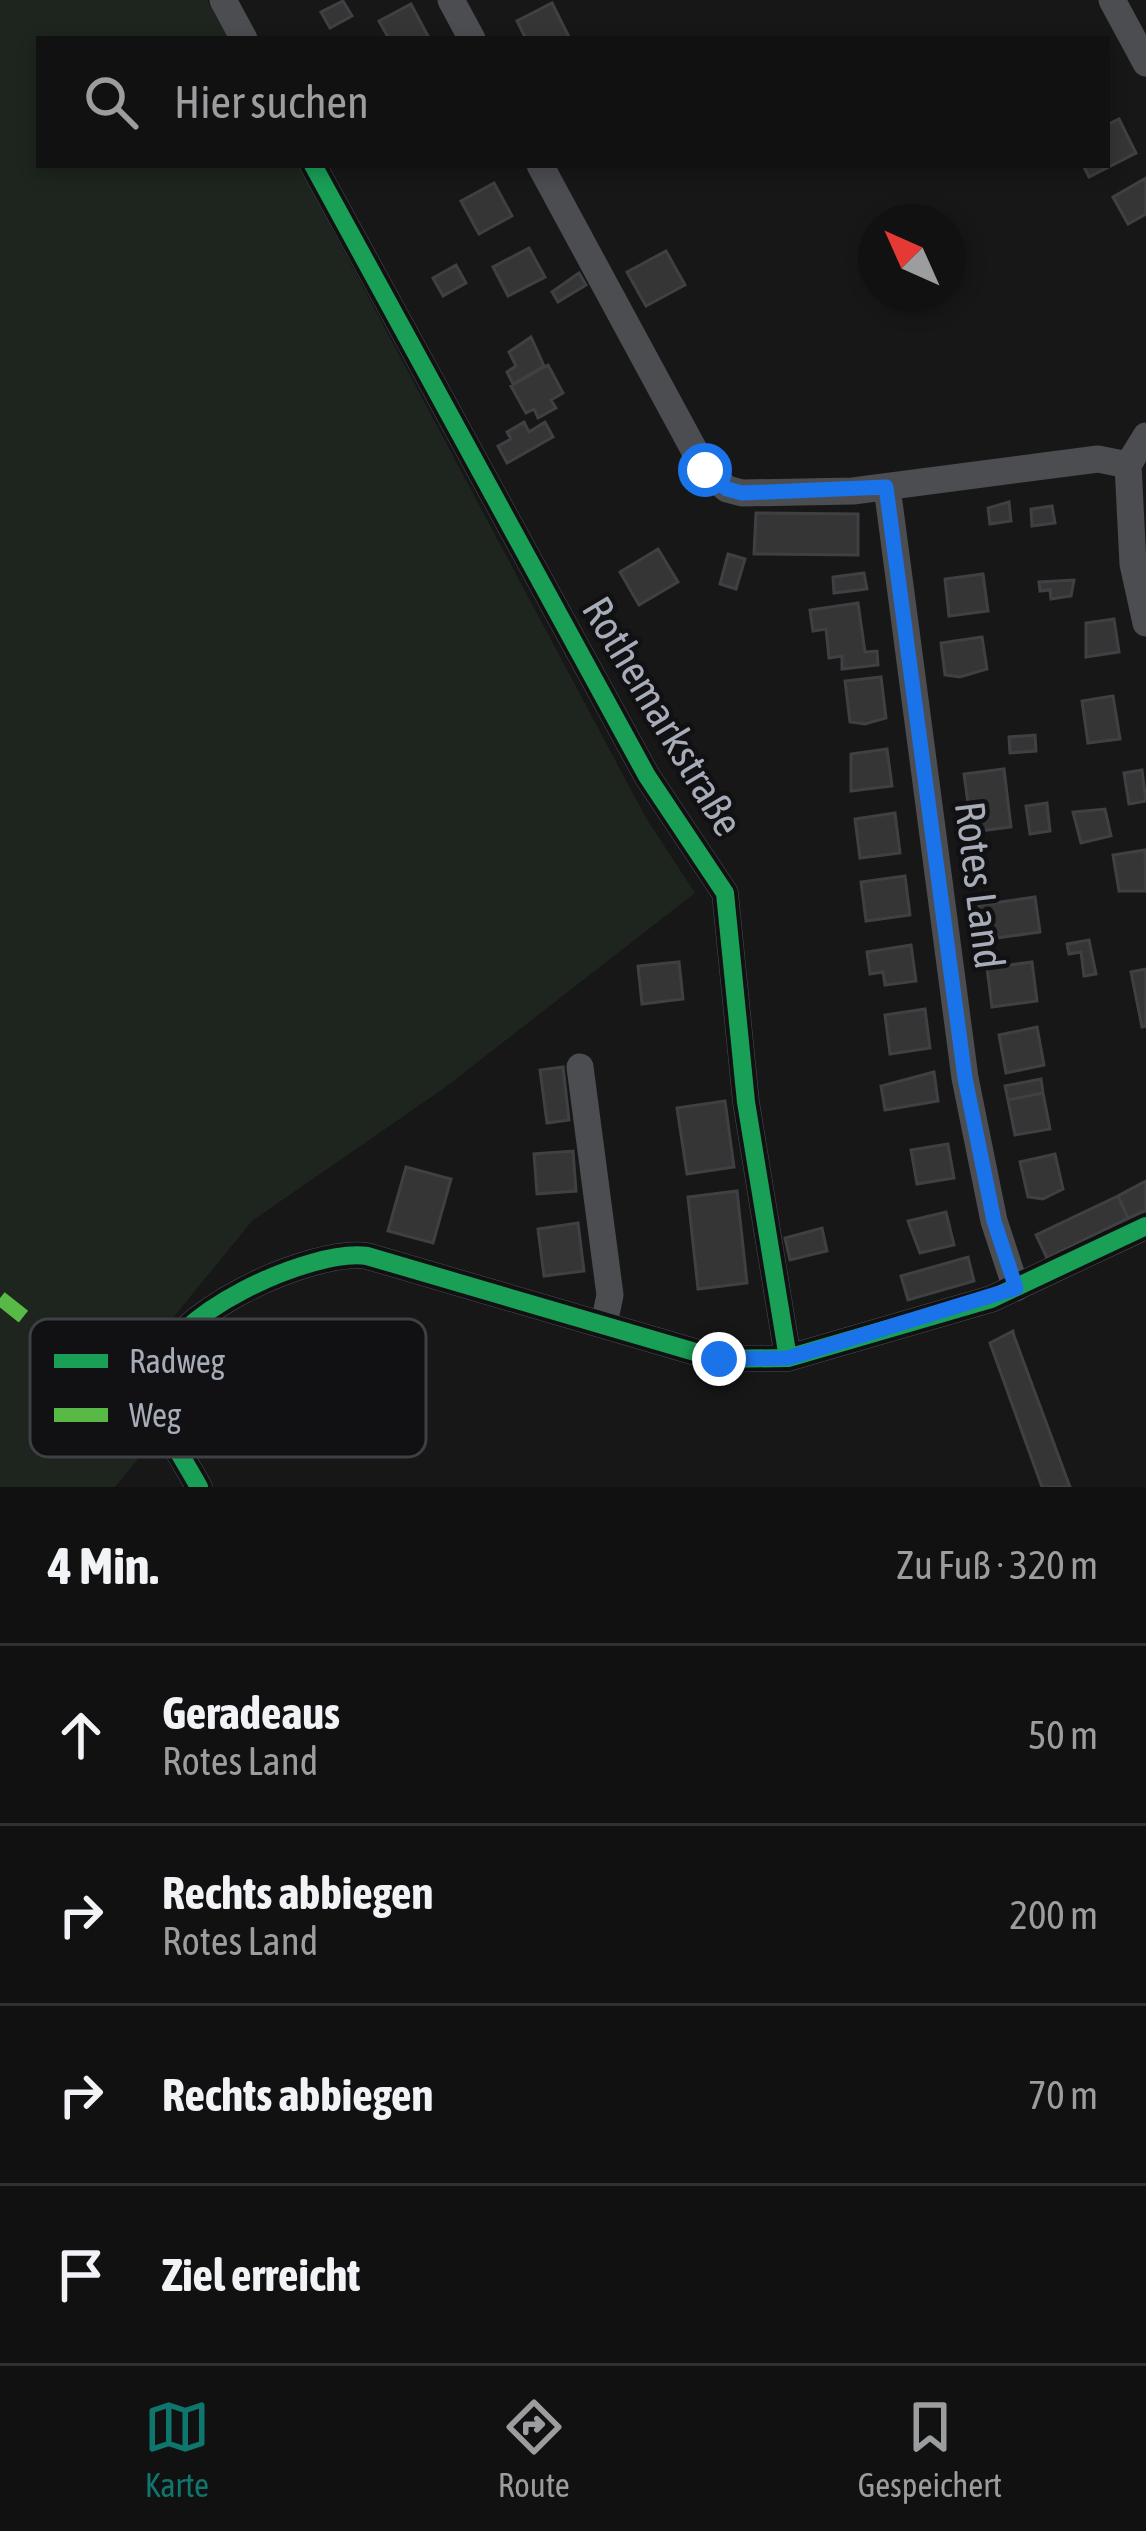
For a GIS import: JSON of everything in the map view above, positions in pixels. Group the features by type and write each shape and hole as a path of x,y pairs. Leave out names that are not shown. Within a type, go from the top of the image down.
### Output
{"street":[{"path":"223,0 242,36"},
{"path":"451,0 470,36"},
{"path":"1112,0 1146,63"},
{"name":"Rothemarkstraße","path":"315,168 646,776 725,893 746,1102 788,1358"},
{"path":"542,168 714,481 742,493 886,487 1098,459 1128,465"},
{"path":"1146,436 1128,465 1133,564 1146,622"},
{"name":"Rotes Land","path":"886,487 965,1078 994,1221 1016,1288"},
{"path":"580,1067 610,1295 604,1324"},
{"path":"200,1319 326,1255 367,1256 719,1359 788,1358 1016,1288 1146,1226"},
{"path":"183,1457 199,1487"}],"shaded area":[{"path":"0,0 207,0 227,36 36,36 36,168 300,168 646,818 695,893 443,1089 252,1221 172,1319 30,1319 30,1457 139,1457 115,1487 0,1487"}],"building":[{"path":"343,1 352,16 330,28 321,12"},
{"path":"552,3 568,36 524,36 517,21"},
{"path":"411,4 428,36 387,36 379,21"},
{"path":"1119,119 1136,153 1110,166 1110,124"},
{"path":"1084,168 1107,168 1089,177"},
{"path":"1146,178 1146,214 1128,224 1113,197"},
{"path":"494,183 512,216 479,234 461,201"},
{"path":"529,248 545,277 508,296 493,267"},
{"path":"666,251 685,285 646,306 627,272"},
{"path":"456,265 466,283 443,296 433,278"},
{"path":"579,273 586,285 558,302 552,292"},
{"path":"531,337 544,366 513,384 507,372 516,366 509,352"},
{"path":"548,365 563,393 551,400 556,408 538,418 534,409 526,413 511,386"},
{"path":"524,422 529,432 545,422 553,437 507,463 498,446 511,439 507,432"},
{"path":"1009,502 1011,521 990,524 988,508"},
{"path":"1052,506 1055,523 1032,526 1031,509"},
{"path":"756,513 858,514 858,555 754,554"},
{"path":"658,549 678,582 639,605 620,572"},
{"path":"728,554 745,559 736,589 720,584"},
{"path":"864,573 867,589 834,593 833,577"},
{"path":"983,574 988,611 949,616 945,579"},
{"path":"1074,580 1071,596 1051,599 1050,590 1040,591 1039,582"},
{"path":"858,603 865,652 877,651 878,665 842,669 842,656 829,658 826,629 813,631 810,610"},
{"path":"1114,619 1119,652 1086,657 1086,623"},
{"path":"982,637 987,669 960,677 945,675 941,643"},
{"path":"881,677 886,718 865,724 850,722 845,681"},
{"path":"1113,696 1120,739 1088,743 1082,701"},
{"path":"1035,735 1036,751 1010,753 1009,737"},
{"path":"887,749 892,786 851,791 851,754"},
{"path":"1004,769 1011,827 972,832 964,774"},
{"path":"1142,770 1146,801 1129,804 1124,773"},
{"path":"1047,803 1050,831 1030,834 1026,806"},
{"path":"1105,809 1111,836 1081,843 1073,812"},
{"path":"895,813 900,853 860,858 855,819"},
{"path":"1145,850 1146,891 1119,891 1113,855"},
{"path":"905,876 910,915 866,921 861,882"},
{"path":"1035,897 1040,932 983,940 979,905"},
{"path":"1089,940 1096,974 1084,976 1081,952 1069,954 1067,944"},
{"path":"911,945 916,981 885,985 883,972 870,974 867,952"},
{"path":"679,962 683,999 642,1004 638,966"},
{"path":"1032,962 1037,1001 992,1007 987,968"},
{"path":"1146,969 1146,1026 1142,1027 1131,972"},
{"path":"925,1009 930,1048 890,1054 885,1015"},
{"path":"1037,1027 1044,1065 1006,1073 999,1035"},
{"path":"563,1067 569,1120 547,1123 540,1070"},
{"path":"934,1072 938,1101 885,1110 881,1086"},
{"path":"1041,1079 1043,1093 1008,1100 1005,1086"},
{"path":"1043,1093 1050,1129 1015,1135 1008,1100"},
{"path":"725,1101 734,1167 687,1174 677,1108"},
{"path":"948,1144 954,1178 917,1184 911,1150"},
{"path":"573,1151 576,1191 537,1194 534,1154"},
{"path":"1055,1154 1063,1189 1043,1199 1028,1197 1020,1162"},
{"path":"406,1167 451,1179 433,1243 388,1231"},
{"path":"1146,1181 1146,1210 1128,1218 1118,1196"},
{"path":"737,1191 747,1283 698,1289 688,1197"},
{"path":"1118,1196 1128,1218 1047,1258 1036,1235"},
{"path":"946,1212 954,1245 920,1253 908,1221"},
{"path":"578,1223 584,1271 544,1276 538,1229"},
{"path":"822,1228 827,1251 790,1260 785,1238"},
{"path":"968,1257 974,1281 908,1300 901,1276"},
{"path":"1013,1331 1070,1487 1042,1487 990,1343"}],"marked path":[{"path":"0,1298 30,1322"}],"cycle path":[{"path":"315,168 647,776 725,893 746,1102 788,1358"},
{"path":"199,1319 278,1274 342,1256 367,1256 719,1359 788,1358 991,1299 1146,1226"},
{"path":"182,1457 199,1487"}],"route":[{"path":"705,470 714,481 742,493 886,487 950,986 994,1221 1016,1288 788,1358 764,1362 719,1359"}]}
